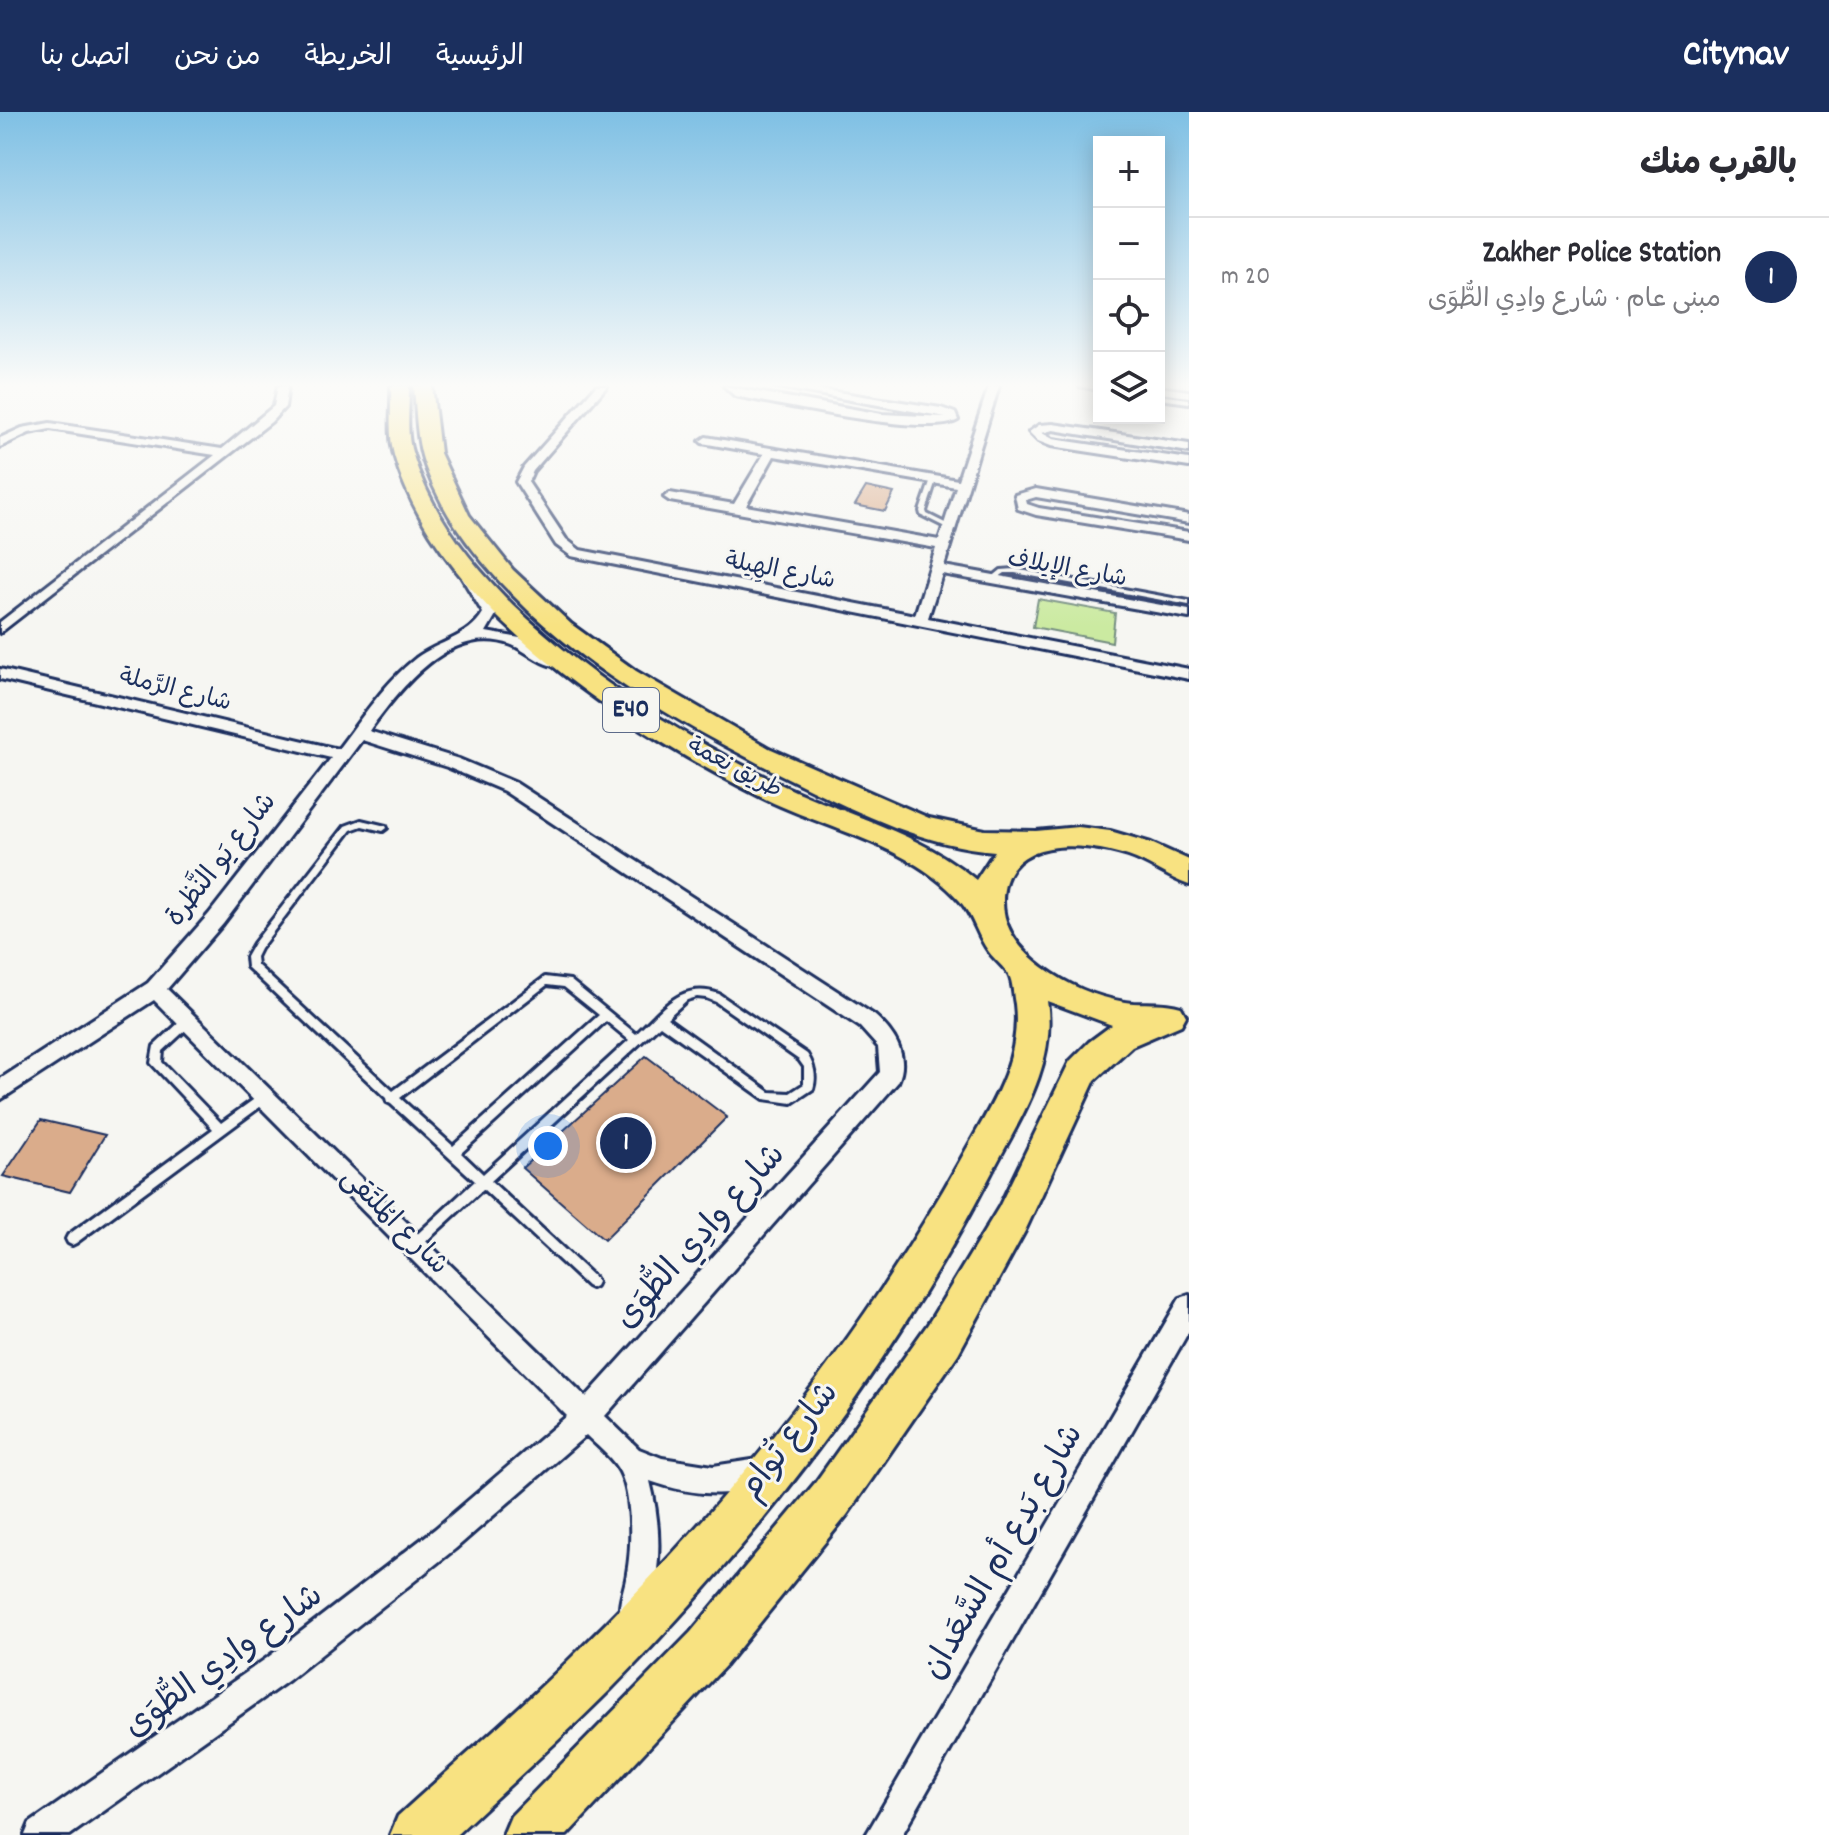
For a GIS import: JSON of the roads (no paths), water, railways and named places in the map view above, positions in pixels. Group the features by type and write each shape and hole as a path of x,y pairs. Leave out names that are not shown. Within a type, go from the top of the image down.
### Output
{"main road":[{"name":"طريق نِعمة","path":"406,466 427,513 453,551 486,590 527,630 606,693 671,736 739,774 934,862 960,882 989,916 1001,943 1023,968"},
{"name":"طريق نِعمة","path":"436,466 464,521 517,587 599,657 659,698 725,737 860,801 956,836 993,841 1038,841 1084,836 1118,841 1152,853 1189,874"},
{"path":"989,916 987,891 996,869 1013,852 1038,841"},
{"path":"1023,968 1054,991 1091,1007 1131,1016 1179,1014"},
{"name":"شارع تُوام","path":"417,1835 619,1646 776,1468 894,1305 963,1194 1024,1074 1033,1032 1032,1010 1023,968"},
{"name":"شارع تُوام","path":"530,1835 708,1649 831,1499 951,1326 1012,1219 1082,1071 1098,1052 1118,1036 1179,1014"}],"street":[{"path":"0,629 208,466"},
{"name":"شارع الهِيلة","path":"532,466 524,476 524,488 568,549 593,558 1189,674"},
{"path":"738,509 763,466"},
{"path":"854,466 963,485"},
{"path":"920,621 969,466"},
{"path":"1174,534 1182,518 1036,493 1019,498 1019,503 1030,510 1174,534 1189,536"},
{"path":"670,497 944,545"},
{"name":"شارع يَو النَّظرة","path":"0,1091 155,989 216,919 340,755 410,670 439,650 480,630 490,613 453,551"},
{"name":"شارع الإيلاف","path":"937,569 1189,614"},
{"name":"شارع يَو النَّظرة","path":"464,639 494,635 514,639 606,693"},
{"name":"شارع الرَّملة","path":"0,674 340,755"},
{"name":"شارع وادِي الطُّوَى","path":"42,1835 290,1660 445,1539 586,1417 890,1076 892,1052 878,1030 867,1021 510,787 473,770 359,733"},
{"path":"1152,853 1189,859"},
{"name":"شارع المُلتَقى","path":"155,989 629,1459 670,1475 692,1479 735,1479 776,1468"},
{"name":"شارع بَدع أم السَّعَدان","path":"892,1830 1189,1307"},
{"name":"شارع المُلتَقى","path":"619,1646 640,1591 645,1563 643,1508 629,1459"}],"lane":[{"path":"933,480 924,515 949,527"},
{"path":"993,579 1003,571 1015,571 1189,603"},
{"path":"383,828 361,823 348,828 257,946 251,962 258,976 591,1282"},
{"path":"391,1099 545,981 566,983 637,1040"},
{"path":"415,1244 660,1019 690,994 713,995 803,1057 809,1066 809,1086 792,1098 768,1096 660,1019"},
{"path":"452,1154 606,1015"},
{"path":"188,1021 158,1049 156,1063 221,1130"},
{"path":"72,1239 264,1098"}],"place":[{"name":"Zakher Police Station","path":"626,1143"}]}
